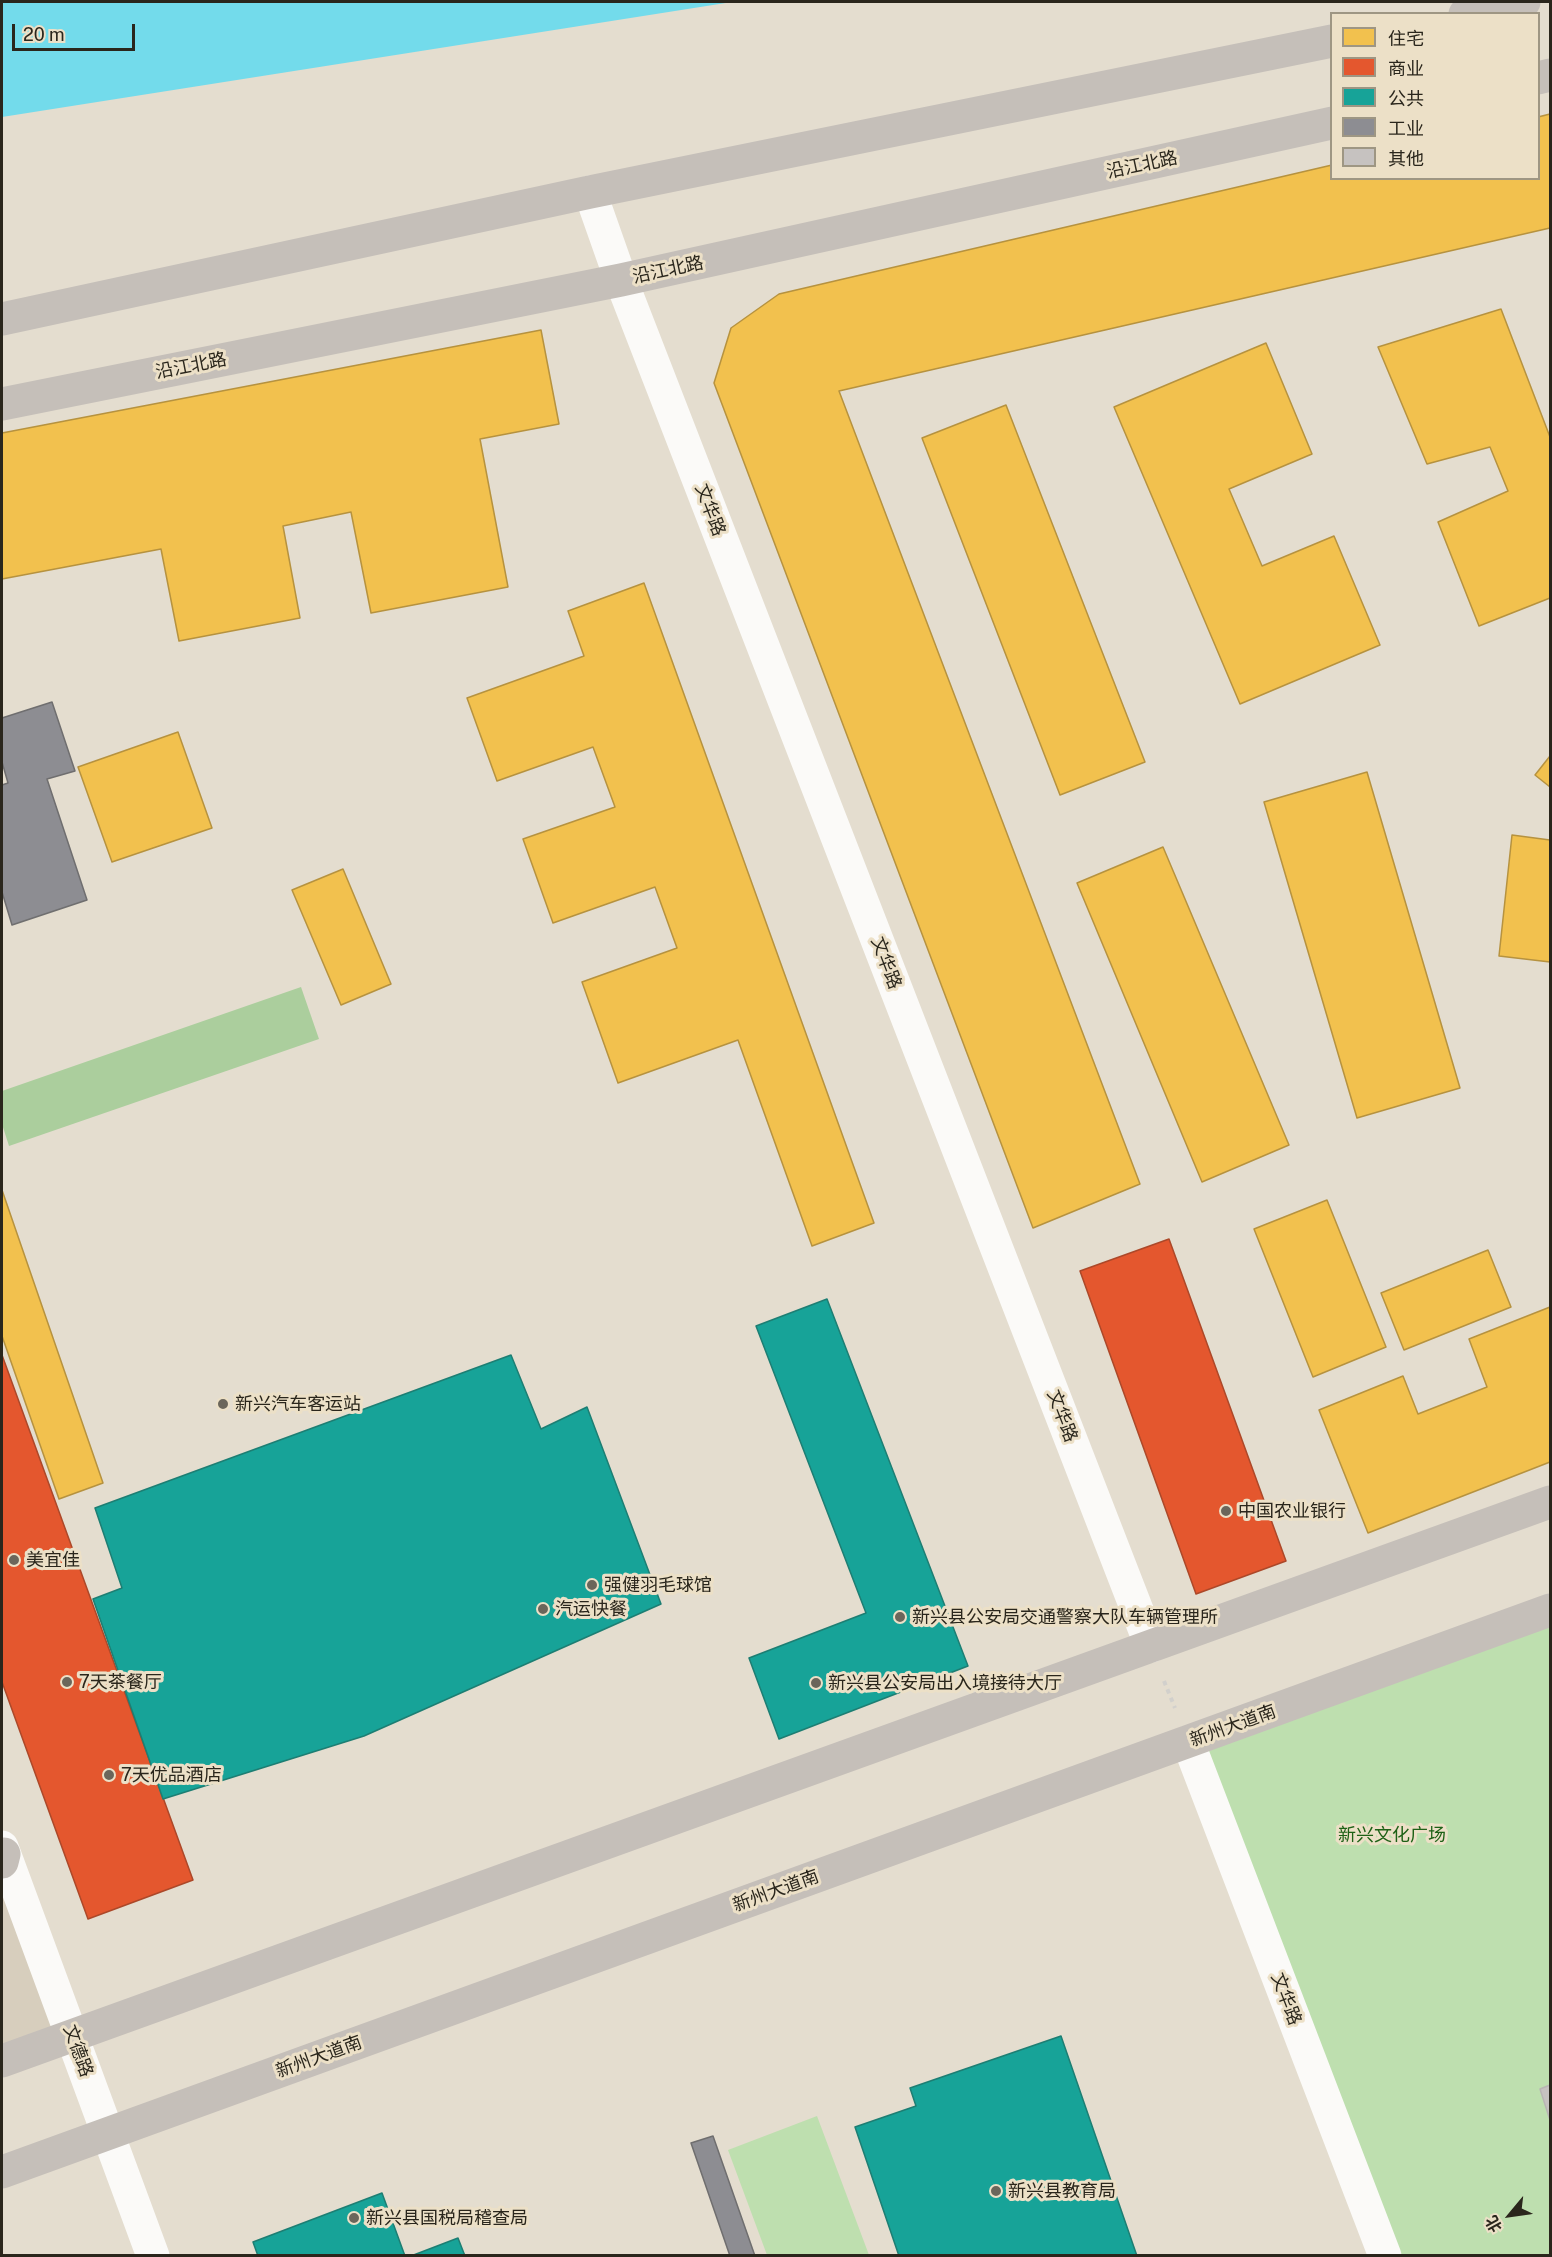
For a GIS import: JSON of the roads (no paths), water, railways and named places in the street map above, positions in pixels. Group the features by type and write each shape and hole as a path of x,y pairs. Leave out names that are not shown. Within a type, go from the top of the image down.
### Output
{"main road":[{"path":"1475,12 1524,2"},
{"path":"2,319 590,192 1330,41"},
{"name":"沿江北路","path":"2,404 621,280 1330,123"},
{"path":"2,2061 1551,1502"},
{"name":"新州大道南","path":"2,2172 1551,1610"}],"street":[{"name":"文华路","path":"590,192 621,280 1151,1646"},
{"name":"文华路","path":"1188,1742 1385,2256"},
{"name":"文德路","path":"2,1854 153,2256"}],"water":[{"path":"2,2 732,2 2,117"}],"place":[{"name":"新兴汽车客运站","path":"223,1404"},
{"name":"中国农业银行","path":"1226,1511"},
{"name":"美宜佳","path":"14,1560"},
{"name":"强健羽毛球馆","path":"592,1585"},
{"name":"汽运快餐","path":"543,1609"},
{"name":"新兴县公安局交通警察大队车辆管理所","path":"900,1617"},
{"name":"7天茶餐厅","path":"67,1682"},
{"name":"新兴县公安局出入境接待大厅","path":"816,1683"},
{"name":"7天优品酒店","path":"109,1775"},
{"name":"新兴县教育局","path":"996,2191"},
{"name":"新兴县国税局稽查局","path":"354,2218"}],"park label":[{"name":"新兴文化广场","path":"1392,1835"}]}
